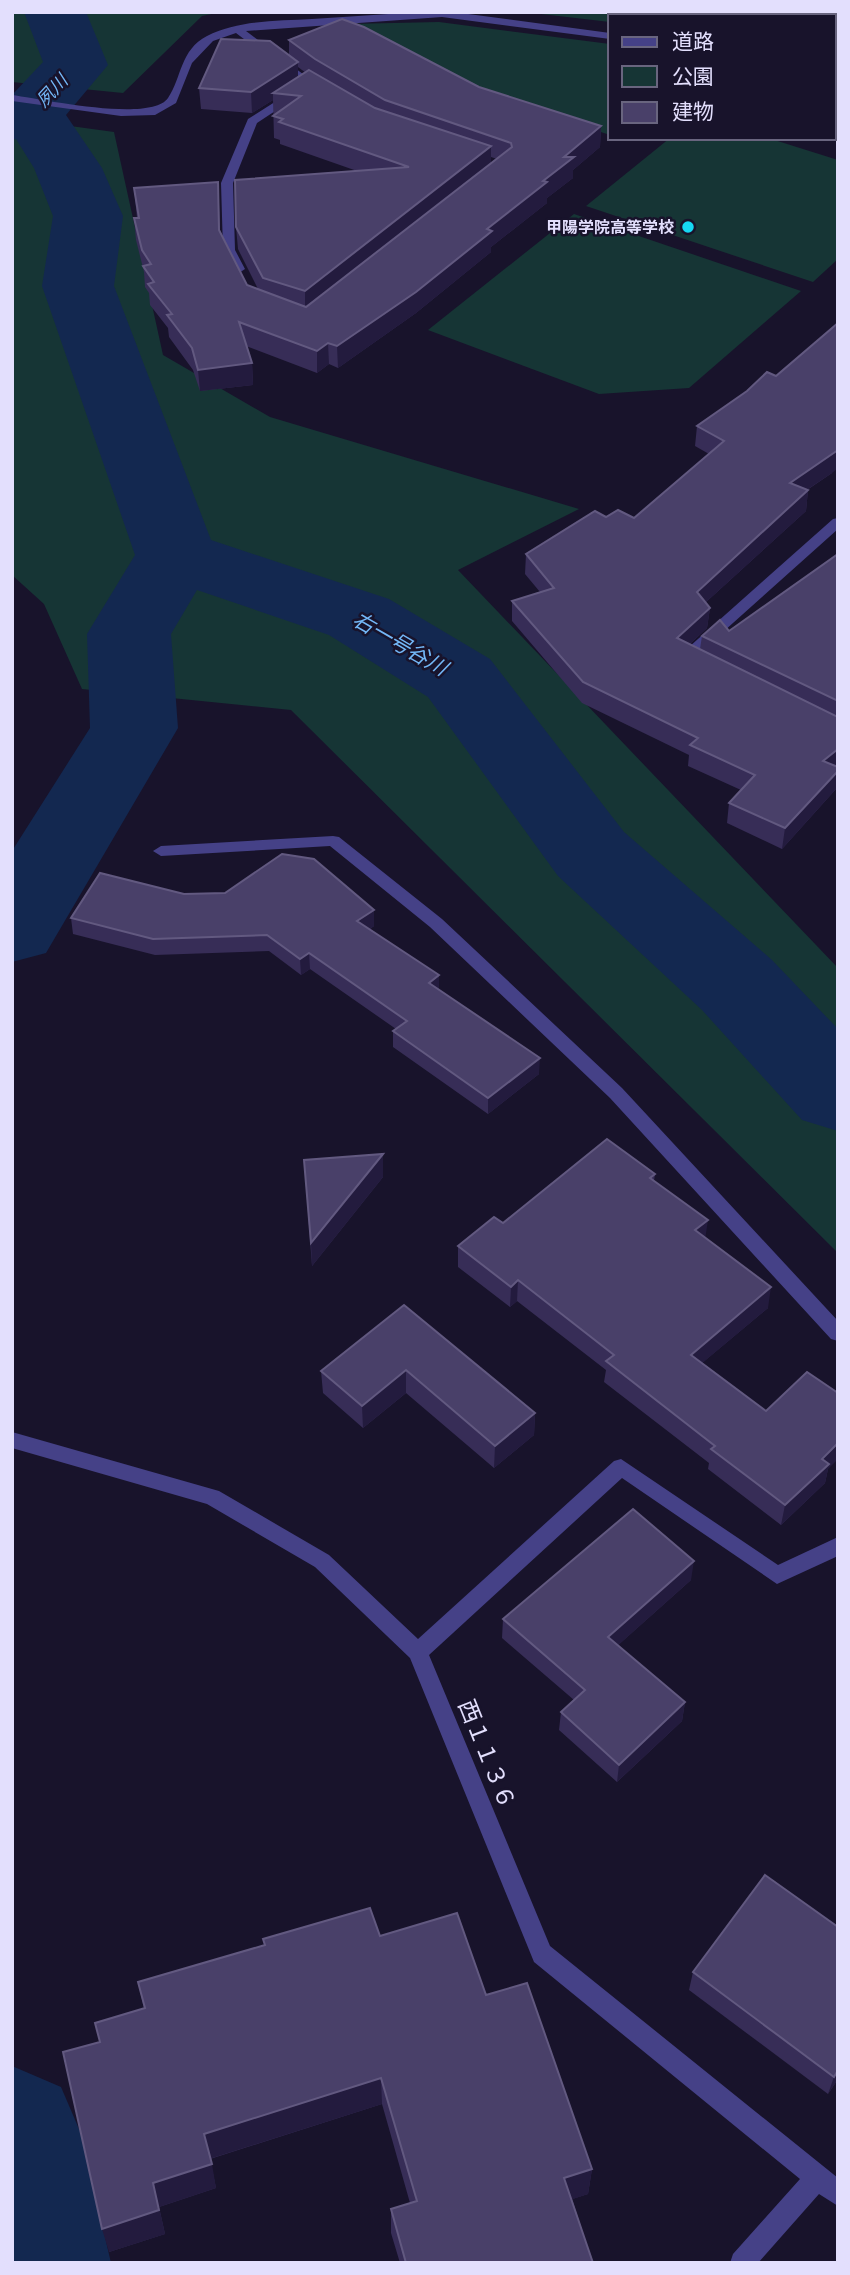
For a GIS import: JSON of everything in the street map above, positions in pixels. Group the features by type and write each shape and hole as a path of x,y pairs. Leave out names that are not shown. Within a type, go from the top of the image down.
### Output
{"street":[{"path":"12,98 121,113 151,113 173,101 187,62 209,39 237,29 278,23 442,14 608,36"},
{"path":"237,29 321,91"},
{"path":"246,283 229,250 228,183 252,121 310,84"},
{"path":"709,669 685,658 838,522"},
{"path":"161,851 333,841 436,923 616,1093 838,1334"},
{"name":"西１１３６","path":"12,1440 212,1497 322,1561 418,1652 542,1954 838,2194"},
{"path":"418,1652 621,1466 777,1575 838,1546"},
{"path":"742,2263 817,2178"}],"green space":[{"path":"12,12 221,12 202,16 123,93 12,82"},
{"path":"524,12 838,12 838,59 836,14 608,14 608,22"},
{"path":"439,22 608,44 608,134 444,81 348,24"},
{"path":"12,118 114,132 163,355 270,417 579,509 458,570 838,968 838,1253 291,710 82,689 44,604 12,575"},
{"path":"668,140 774,140 838,160 838,259 813,282 586,206"},
{"path":"574,214 801,291 689,388 599,394 428,330"}],"building":[{"path":"342,19 364,27 479,87 601,126 564,157 574,157 543,181 547,182 487,229 492,231 416,292 337,346 328,343 317,351 239,322 252,363 198,370 192,348 167,315 172,314 148,284 154,282 143,266 151,264 142,250 134,218 139,218 134,188 218,182 219,230 247,285 306,307 512,147 511,143 385,100 315,59 289,40"},
{"path":"221,39 270,41 298,62 251,92 199,88"},
{"path":"309,70 375,108 491,146 305,291 263,278 236,227 235,180 409,167 279,122 283,119 273,116 301,96 273,93"},
{"path":"838,323 838,450 790,483 808,490 697,592 710,608 677,638 838,717 838,749 823,761 838,767 838,771 785,828 729,803 755,775 690,745 698,738 583,682 512,601 554,588 526,554 595,511 606,517 618,510 634,518 724,441 697,426 747,391 767,372 776,376"},
{"path":"838,554 838,701 702,636 720,620 729,631"},
{"path":"282,854 314,859 374,910 357,921 439,975 429,983 540,1058 488,1098 393,1031 407,1021 309,953 300,959 267,935 153,939 71,918 100,873 184,894 225,893"},
{"path":"607,1139 655,1174 650,1178 708,1220 695,1230 771,1287 691,1355 766,1411 807,1372 838,1393 838,1443 822,1459 829,1464 785,1505 711,1449 715,1446 606,1361 614,1355 518,1280 511,1287 458,1246 494,1217 503,1223"},
{"path":"383,1154 311,1243 304,1160"},
{"path":"404,1305 535,1413 495,1446 406,1370 362,1406 321,1371"},
{"path":"633,1509 694,1561 608,1637 685,1702 619,1765 561,1712 585,1690 503,1619"},
{"path":"765,1875 838,1927 838,2070 834,2077 693,1972"},
{"path":"370,1908 380,1936 457,1913 486,1995 527,1983 592,2169 564,2178 593,2263 406,2263 391,2209 417,2201 381,2078 204,2134 212,2164 153,2183 159,2210 102,2229 63,2052 100,2042 95,2023 145,2008 138,1982 265,1945 263,1939"}],"waterway":[{"name":"夙川","path":"32,113 76,65 55,12"},
{"name":"夙川","path":"12,120 32,113"},
{"name":"右一号谷川","path":"32,113 68,168 88,216 78,286 176,555"},
{"path":"12,929 134,728 129,634 176,555"},
{"name":"右一号谷川","path":"176,555 359,617 459,678 591,854 737,985 838,1093"},
{"path":"12,2136 39,2263"}],"place":[{"name":"甲陽学院高等学校","path":"688,227"}]}
